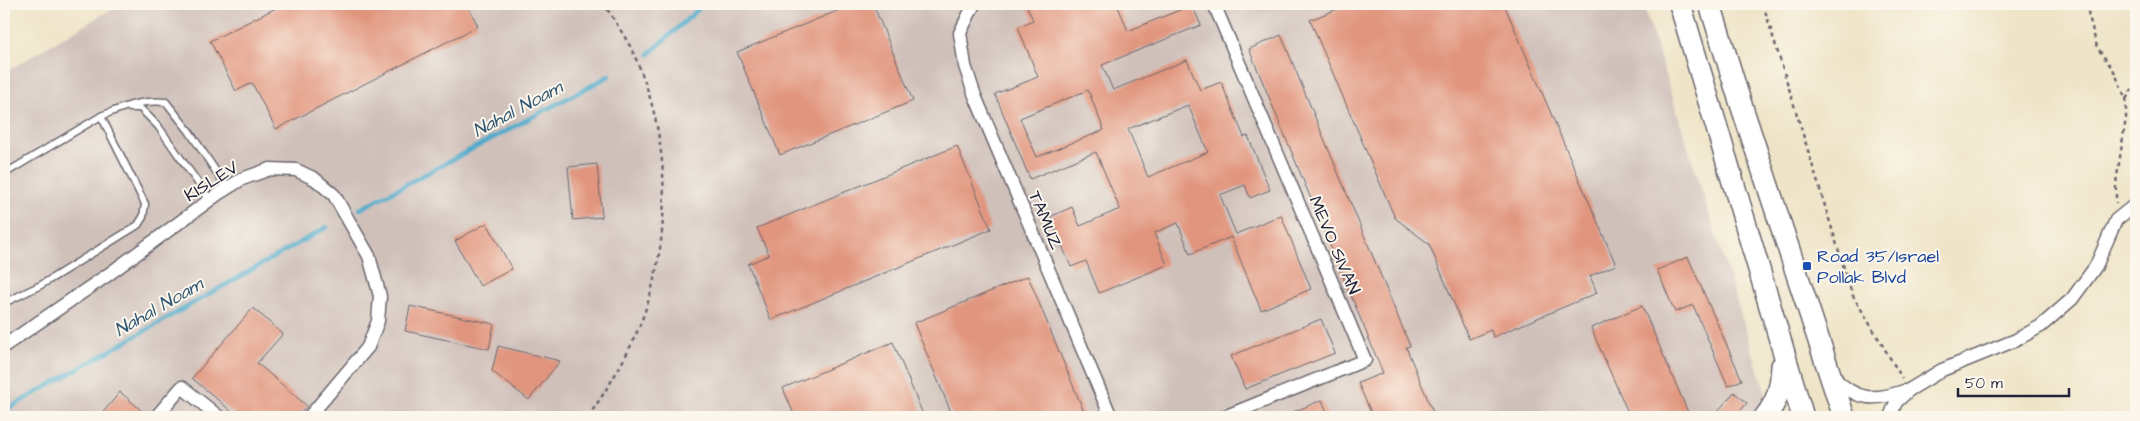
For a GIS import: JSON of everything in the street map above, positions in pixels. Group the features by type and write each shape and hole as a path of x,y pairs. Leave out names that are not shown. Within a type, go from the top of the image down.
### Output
{"highway":[{"path":"1680,4 1783,356 1803,417"},
{"path":"1710,4 1827,371 1844,417"},
{"path":"1765,417 1776,401 1780,390 1783,356"}],"street":[{"name":"TAMUZ","path":"974,4 960,33 965,66 975,96 1111,417"},
{"name":"MEVO SIVAN","path":"1214,4 1365,360 1224,417"},
{"name":"KISLEV","path":"4,346 94,285 227,188 242,179 270,169 296,170 314,179 334,195 369,256 380,296 378,321 368,347 310,417"},
{"path":"1890,417 1896,402 1909,390 1942,370 2016,340 2041,326 2072,299 2096,266 2116,220 2136,204"},
{"path":"1827,371 1848,390 1870,398 1882,398 1909,390"},
{"path":"156,417 182,387 219,417"}],"lane":[{"path":"4,174 101,116 148,100 166,102 190,131 227,188"},
{"path":"124,107 140,108 158,126 210,200"},
{"path":"4,303 42,285 138,225 143,217 145,204 101,116"}],"path":[{"path":"588,417 614,379 644,314 654,278 664,216 658,139 650,101 630,47 604,4"},
{"path":"1763,4 1852,294 1909,390"},
{"path":"2086,4 2097,47 2114,70 2126,99 2126,118 2116,182 2116,220"},
{"path":"2126,99 2136,83"}],"shaded area":[{"path":"120,4 1643,4 1773,417 4,417 4,73"}],"building":[{"path":"284,4 467,4 478,26 276,129 252,83 236,91 210,41"},
{"path":"854,4 873,4 913,101 780,155 737,52"},
{"path":"1026,4 1117,4 1128,31 1192,5 1201,25 1102,65 1113,90 1187,60 1200,90 1221,82 1244,137 1248,136 1270,190 1250,198 1245,185 1220,195 1236,234 1281,215 1311,289 1261,310 1231,237 1190,254 1178,223 1154,233 1167,265 1099,293 1086,261 1071,267 1050,217 1072,207 1080,226 1120,209 1096,152 1030,179 995,94 1038,77 1018,27 1033,20","holes":["1088,90 1104,130 1037,157 1020,118","1188,105 1208,152 1148,177 1128,129"]},
{"path":"1350,4 1504,4 1616,265 1590,276 1597,293 1493,337 1491,330 1469,339 1429,244 1395,218 1310,20"},
{"path":"1281,35 1410,346 1406,347 1435,417 1373,417 1358,383 1383,373 1249,49"},
{"path":"957,146 991,229 771,320 748,264 769,255 757,228"},
{"path":"597,164 602,217 573,220 568,167"},
{"path":"487,223 512,269 480,286 455,241"},
{"path":"1688,257 1742,380 1728,386 1693,305 1675,312 1657,270"},
{"path":"1028,276 1086,417 953,417 914,323"},
{"path":"410,306 494,324 489,349 405,331"},
{"path":"1642,306 1690,417 1630,417 1591,328"},
{"path":"253,308 283,334 257,363 307,406 297,417 238,417 192,378"},
{"path":"1321,319 1335,353 1245,389 1231,356"},
{"path":"893,342 924,417 795,417 783,388"},
{"path":"498,346 560,361 529,400 492,371"},
{"path":"120,392 148,416 148,417 99,417"},
{"path":"1734,392 1747,403 1735,417 1713,417"},
{"path":"1322,400 1329,417 1281,417"}],"waterway":[{"name":"Nahal Noam","path":"649,54 704,4"},
{"name":"Nahal Noam","path":"360,209 609,76"},
{"name":"Nahal Noam","path":"4,411 327,227"}],"railway":[{"path":"4,6 8,4"}],"place":[{"name":"Road 35/Israel Pollak Blvd","path":"1807,266"}]}
